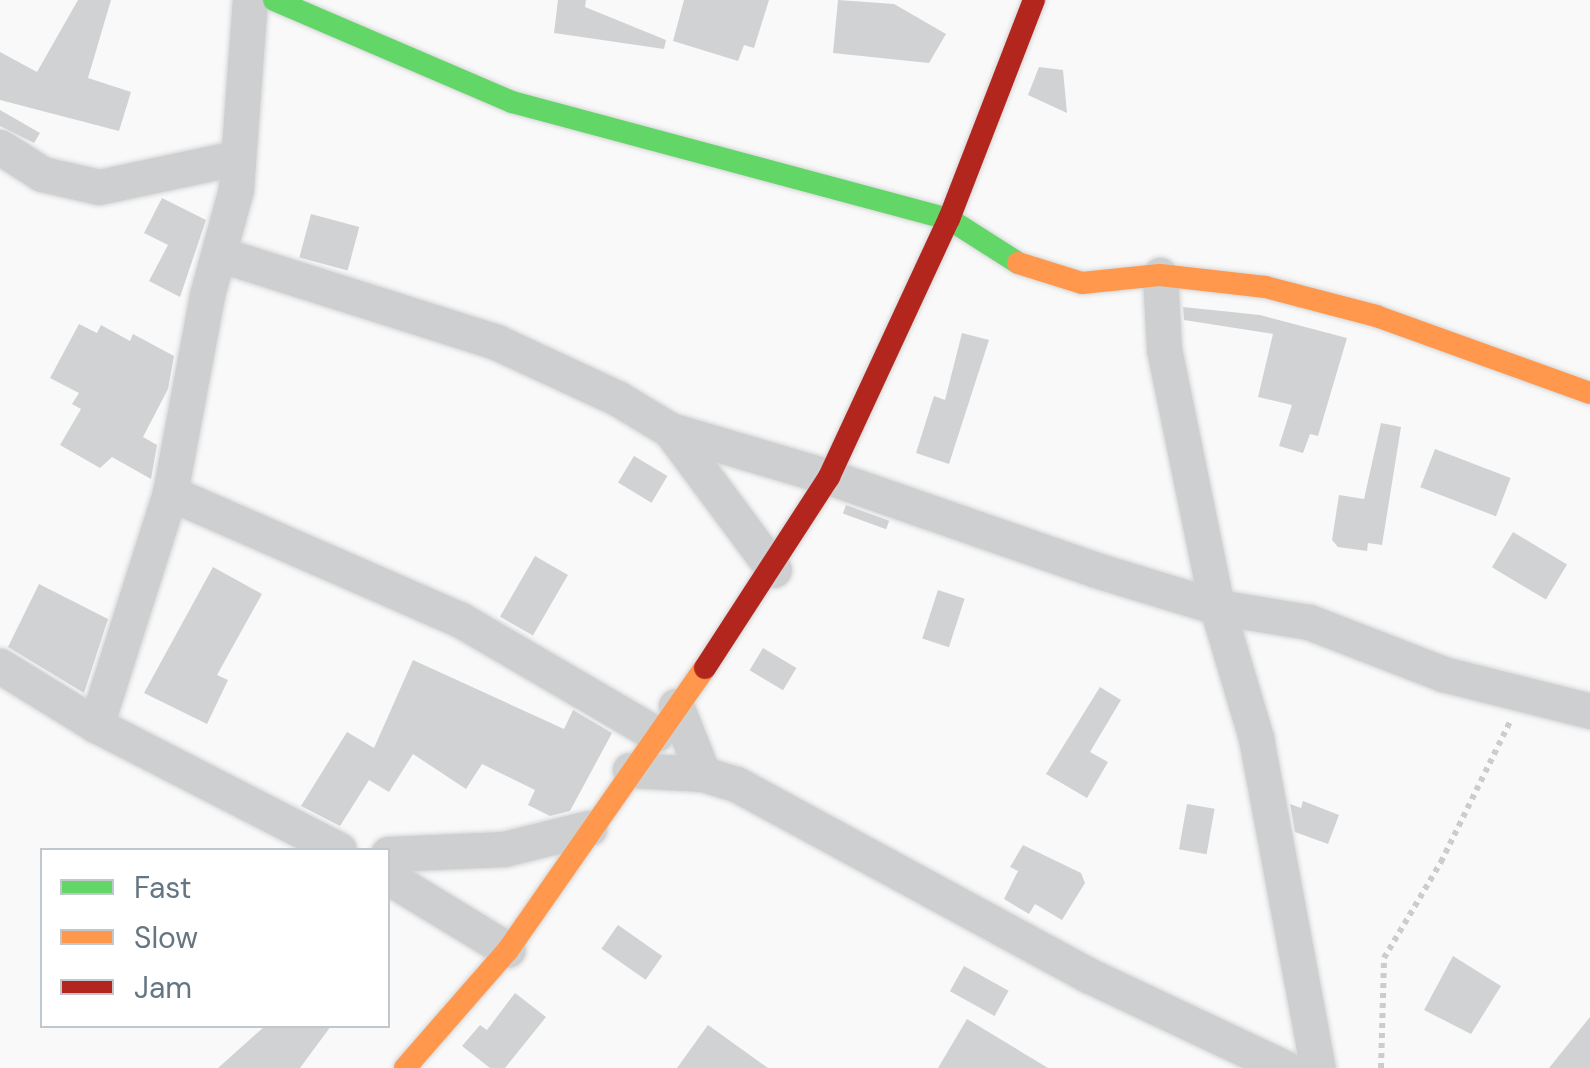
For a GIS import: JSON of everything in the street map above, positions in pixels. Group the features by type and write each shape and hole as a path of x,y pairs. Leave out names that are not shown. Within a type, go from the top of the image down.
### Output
{"street":[{"path":"96,725 170,493 236,189 250,0"},
{"path":"274,0 512,102 949,219 1028,268 1082,283 1160,275 1266,287 1376,316 1590,393"},
{"path":"405,1068 508,950 589,828 774,570 829,477 949,219 1034,0"},
{"path":"0,147 42,174 99,187 236,158"},
{"path":"219,254 496,342 670,430 829,477 974,533 1218,607 1308,622 1524,697 1590,711"},
{"path":"1160,275 1164,349 1218,607 1256,738 1318,1068"},
{"path":"670,430 774,570"},
{"path":"170,493 460,620 666,720 703,774"},
{"path":"0,666 96,725 336,848"},
{"path":"630,770 703,774 736,784 1088,975 1284,1068"},
{"path":"390,854 423,847 482,852 589,828"},
{"path":"390,878 508,950"}],"path":[{"path":"1381,1068 1382,979 1390,942 1441,862 1524,697"}],"building":[{"path":"78,0 111,0 88,78 131,92 119,131 0,100 0,52 37,72"},
{"path":"558,0 586,0 585,7 666,40 664,49 554,33"},
{"path":"684,0 769,0 754,48 744,45 738,61 673,41"},
{"path":"838,0 894,4 946,34 929,63 833,53"},
{"path":"1039,67 1063,70 1067,113 1028,95"},
{"path":"0,110 40,133 34,143 0,126"},
{"path":"162,198 206,220 180,297 149,281 168,245 144,233"},
{"path":"311,214 359,227 348,270 299,257"},
{"path":"1183,307 1260,315 1347,338 1318,436 1310,434 1303,453 1279,446 1292,405 1258,397 1273,334 1184,320"},
{"path":"79,324 97,333 101,325 130,341 133,334 174,356 168,389 143,437 157,445 151,479 112,457 100,468 60,445 81,409 72,404 79,393 50,378"},
{"path":"962,333 989,340 949,464 916,453 934,396 945,400"},
{"path":"1381,423 1401,427 1382,545 1368,543 1367,551 1338,547 1332,540 1339,495 1364,499"},
{"path":"1435,449 1511,478 1496,516 1420,487"},
{"path":"634,456 667,476 651,503 618,483"},
{"path":"846,505 889,521 886,529 843,513"},
{"path":"1513,532 1567,564 1546,600 1492,567"},
{"path":"535,556 568,575 533,636 500,617"},
{"path":"213,567 262,594 217,675 228,680 207,724 144,693"},
{"path":"39,584 108,619 84,693 8,647"},
{"path":"938,590 965,599 949,647 922,639"},
{"path":"763,648 796,668 783,690 750,670"},
{"path":"413,660 564,729 573,710 612,733 570,811 550,816 528,805 535,790 482,764 466,789 413,754 389,792 369,780 340,826 301,806 347,732 374,748"},
{"path":"1100,687 1121,700 1090,752 1108,762 1087,798 1046,774"},
{"path":"1303,801 1339,815 1328,844 1295,832 1290,804 1301,808"},
{"path":"1187,804 1215,809 1207,854 1179,849"},
{"path":"1023,845 1081,873 1085,883 1062,920 1035,904 1029,914 1004,899 1018,871 1010,867"},
{"path":"618,925 662,956 646,980 601,949"},
{"path":"1453,956 1501,986 1471,1034 1424,1010"},
{"path":"964,966 1009,991 995,1016 950,991"},
{"path":"515,993 546,1017 505,1068 490,1068 462,1046 480,1025 487,1030"},
{"path":"1590,1017 1590,1068 1549,1068"},
{"path":"967,1019 1048,1068 938,1068"},
{"path":"708,1025 768,1068 677,1068"},
{"path":"263,1028 330,1028 300,1068 218,1068"}],"traffic: fast":[{"path":"274,0 512,102 949,219 1018,263"}],"traffic: slow":[{"path":"1018,263 1082,283 1160,275 1265,287 1376,316 1590,393"},
{"path":"405,1068 508,950 705,668"}],"traffic: jam":[{"path":"705,668 829,477 949,219 1034,0"}]}
